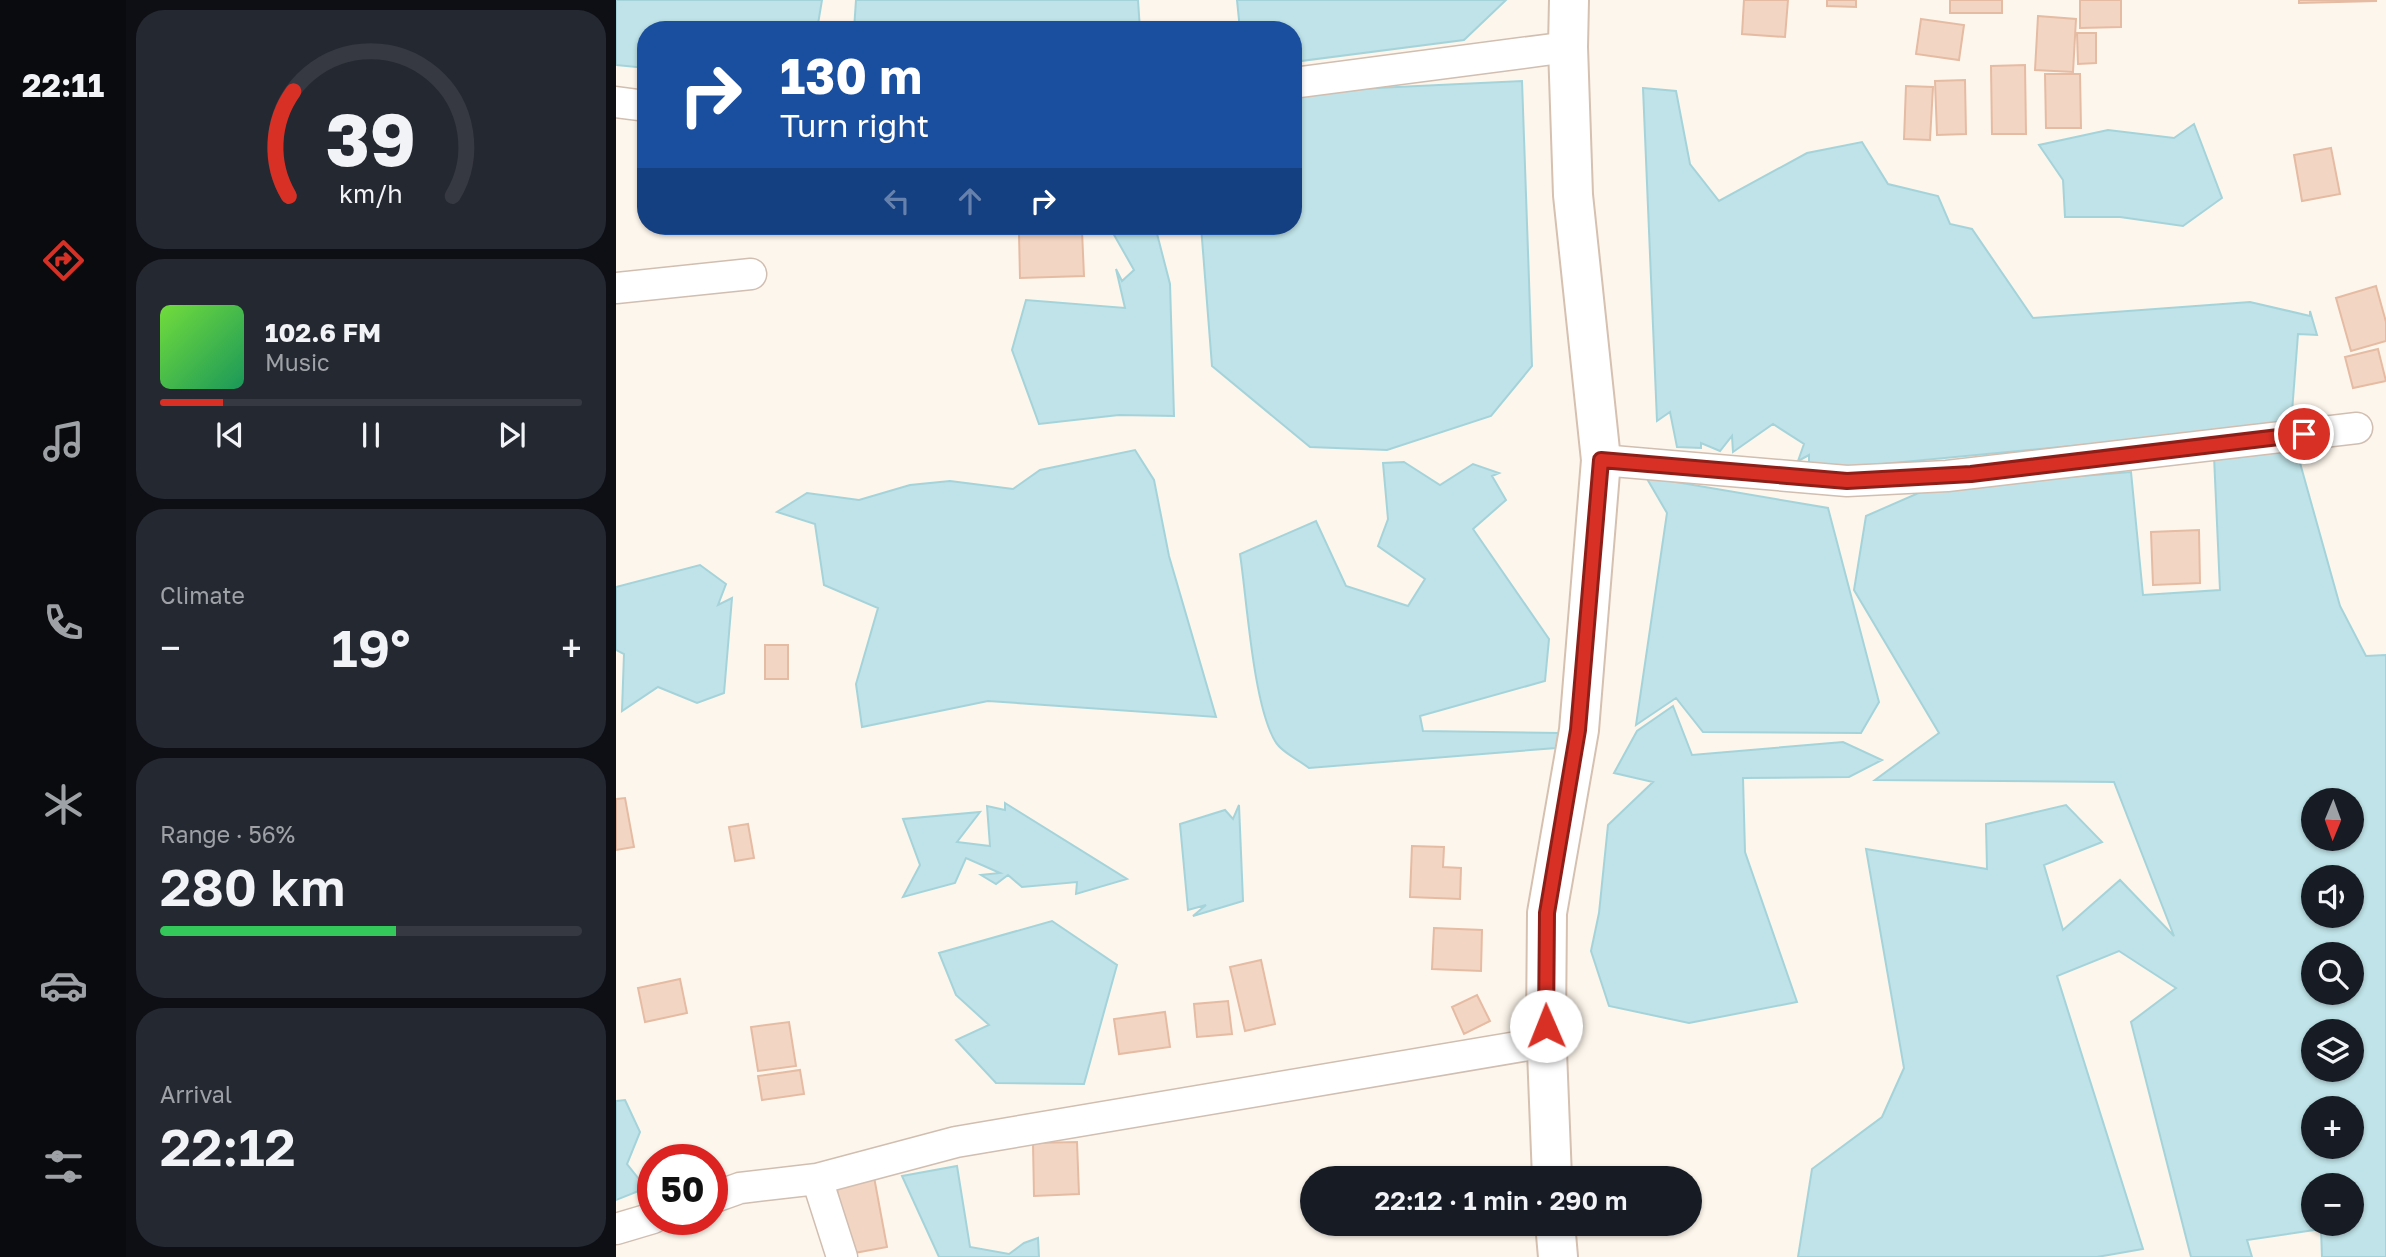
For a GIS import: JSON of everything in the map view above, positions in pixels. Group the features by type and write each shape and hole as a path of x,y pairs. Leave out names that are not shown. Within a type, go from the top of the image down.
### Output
{"main road":[{"path":"1551,1166 1546,1042 1547,913 1575,747 1601,460 1573,195 1568,47 1570,0"},
{"path":"1556,1236 1558,1257"}],"street":[{"path":"1302,82 1568,47"},
{"path":"616,102 637,105"},
{"path":"616,288 751,274"},
{"path":"1601,460 1847,481 2029,468 2357,428"},
{"path":"728,1192 740,1188 817,1179 981,1137 1546,1042"},
{"path":"817,1179 842,1257"},
{"path":"616,1229 637,1223"}],"water":[{"path":"616,0 822,0 818,21 637,21 637,67 616,65"},
{"path":"856,0 1138,0 1139,21 855,21"},
{"path":"1237,0 1506,0 1464,40 1302,61 1302,21 1239,21"},
{"path":"1522,81 1532,366 1491,416 1387,450 1310,447 1212,366 1202,235 1302,235 1302,92"},
{"path":"1643,88 1676,91 1690,164 1719,201 1807,153 1862,142 1888,184 1938,196 1950,224 1972,229 2033,318 2250,302 2310,316 2310,311 2317,335 2298,334 2291,425 1809,471 1809,455 1798,461 1804,444 1773,424 1733,452 1732,436 1720,451 1701,443 1701,448 1677,447 1670,412 1657,421"},
{"path":"2194,124 2222,198 2183,226 2120,217 2065,217 2063,180 2039,145 2108,130 2174,138"},
{"path":"1114,235 1157,235 1170,284 1174,416 1119,415 1039,424 1012,350 1026,300 1125,308 1116,269 1122,281 1134,270"},
{"path":"2295,445 2340,606 2366,656 2386,655 2386,1257 2322,1257 2321,1236 2364,1236 2364,1173 2301,1173 2301,1232 2247,1240 2252,1257 2191,1257 2131,1022 2176,988 2119,951 2057,976 2143,1249 2097,1257 1798,1257 1812,1169 1882,1117 1904,1068 1866,849 1987,869 1986,824 2066,805 2102,842 2044,865 2063,930 2120,880 2174,936 2114,782 1875,780 1939,733 1854,590 1866,516 1930,488 2131,472 2143,595 2220,590 2214,456"},
{"path":"1135,450 1154,480 1169,556 1216,717 988,701 862,727 856,684 878,608 824,585 815,524 777,512 807,493 859,500 910,485 950,481 1013,489 1040,470"},
{"path":"1404,462 1440,485 1473,464 1499,473 1492,476 1506,500 1473,529 1549,639 1545,681 1420,716 1423,731 1559,733 1556,748 1309,768 1275,741 1267,724 1256,678 1240,554 1316,521 1346,586 1408,606 1425,579 1378,546 1388,519 1383,463"},
{"path":"1646,477 1828,508 1879,702 1861,733 1703,732 1676,698 1636,725 1667,513"},
{"path":"700,565 726,584 718,605 732,598 724,693 697,703 658,687 622,711 624,654 616,650 616,587"},
{"path":"1673,706 1692,755 1843,742 1882,760 1849,777 1743,778 1745,852 1797,1002 1689,1023 1609,1006 1591,951 1599,913 1608,825 1653,782 1614,773 1637,731"},
{"path":"1005,803 1127,879 1076,894 1077,882 1022,887 1008,875 996,884 981,875 1000,873 966,858 955,883 903,897 920,865 903,819 980,812 957,842 990,846 987,806 1005,810"},
{"path":"1239,805 1243,901 1193,916 1206,905 1188,910 1180,824 1225,810 1233,819"},
{"path":"1052,921 1117,965 1084,1084 996,1083 956,1040 989,1025 956,995 939,953"},
{"path":"625,1100 640,1132 627,1164 637,1177 637,1192 616,1200 616,1101"},
{"path":"957,1166 970,1247 1009,1254 1024,1243 1038,1238 1039,1257 939,1257 902,1176"}],"building":[{"path":"1744,0 1788,0 1785,37 1742,34"},
{"path":"1827,0 1856,0 1856,7 1827,6"},
{"path":"1950,0 2002,0 2002,13 1950,13"},
{"path":"2080,0 2121,0 2121,27 2080,28"},
{"path":"2299,0 2376,0 2376,1 2299,3"},
{"path":"2038,16 2076,19 2073,72 2035,70"},
{"path":"1921,19 1964,25 1959,60 1916,54"},
{"path":"2077,33 2096,33 2096,63 2078,64"},
{"path":"2025,65 2026,134 1992,134 1991,66"},
{"path":"2045,74 2080,74 2081,128 2046,128"},
{"path":"1965,80 1966,134 1937,135 1935,81"},
{"path":"1906,86 1933,87 1930,140 1904,139"},
{"path":"2331,148 2340,194 2302,201 2294,155"},
{"path":"1019,235 1082,235 1084,276 1020,278"},
{"path":"2376,286 2386,322 2386,341 2351,351 2336,298"},
{"path":"2378,349 2386,381 2353,388 2345,357"},
{"path":"2199,530 2200,583 2153,585 2151,532"},
{"path":"765,645 788,645 788,679 765,679"},
{"path":"625,798 634,847 616,850 616,799"},
{"path":"748,824 754,858 735,861 729,827"},
{"path":"1412,846 1444,847 1443,867 1461,868 1460,899 1410,897"},
{"path":"1434,928 1482,930 1481,971 1432,969"},
{"path":"1261,960 1275,1024 1245,1031 1230,967"},
{"path":"680,979 687,1013 645,1022 638,988"},
{"path":"1477,995 1490,1021 1464,1034 1452,1007"},
{"path":"1228,1001 1232,1034 1197,1037 1194,1004"},
{"path":"1165,1012 1170,1047 1119,1054 1114,1019"},
{"path":"789,1022 796,1066 758,1071 751,1027"},
{"path":"800,1070 804,1094 762,1100 758,1076"},
{"path":"1077,1142 1079,1194 1034,1196 1033,1143"},
{"path":"874,1177 887,1247 849,1254 836,1184"}],"route":[{"path":"1546,1026 1547,913 1578,730 1601,460 1847,481 1971,474 2304,434"}]}
